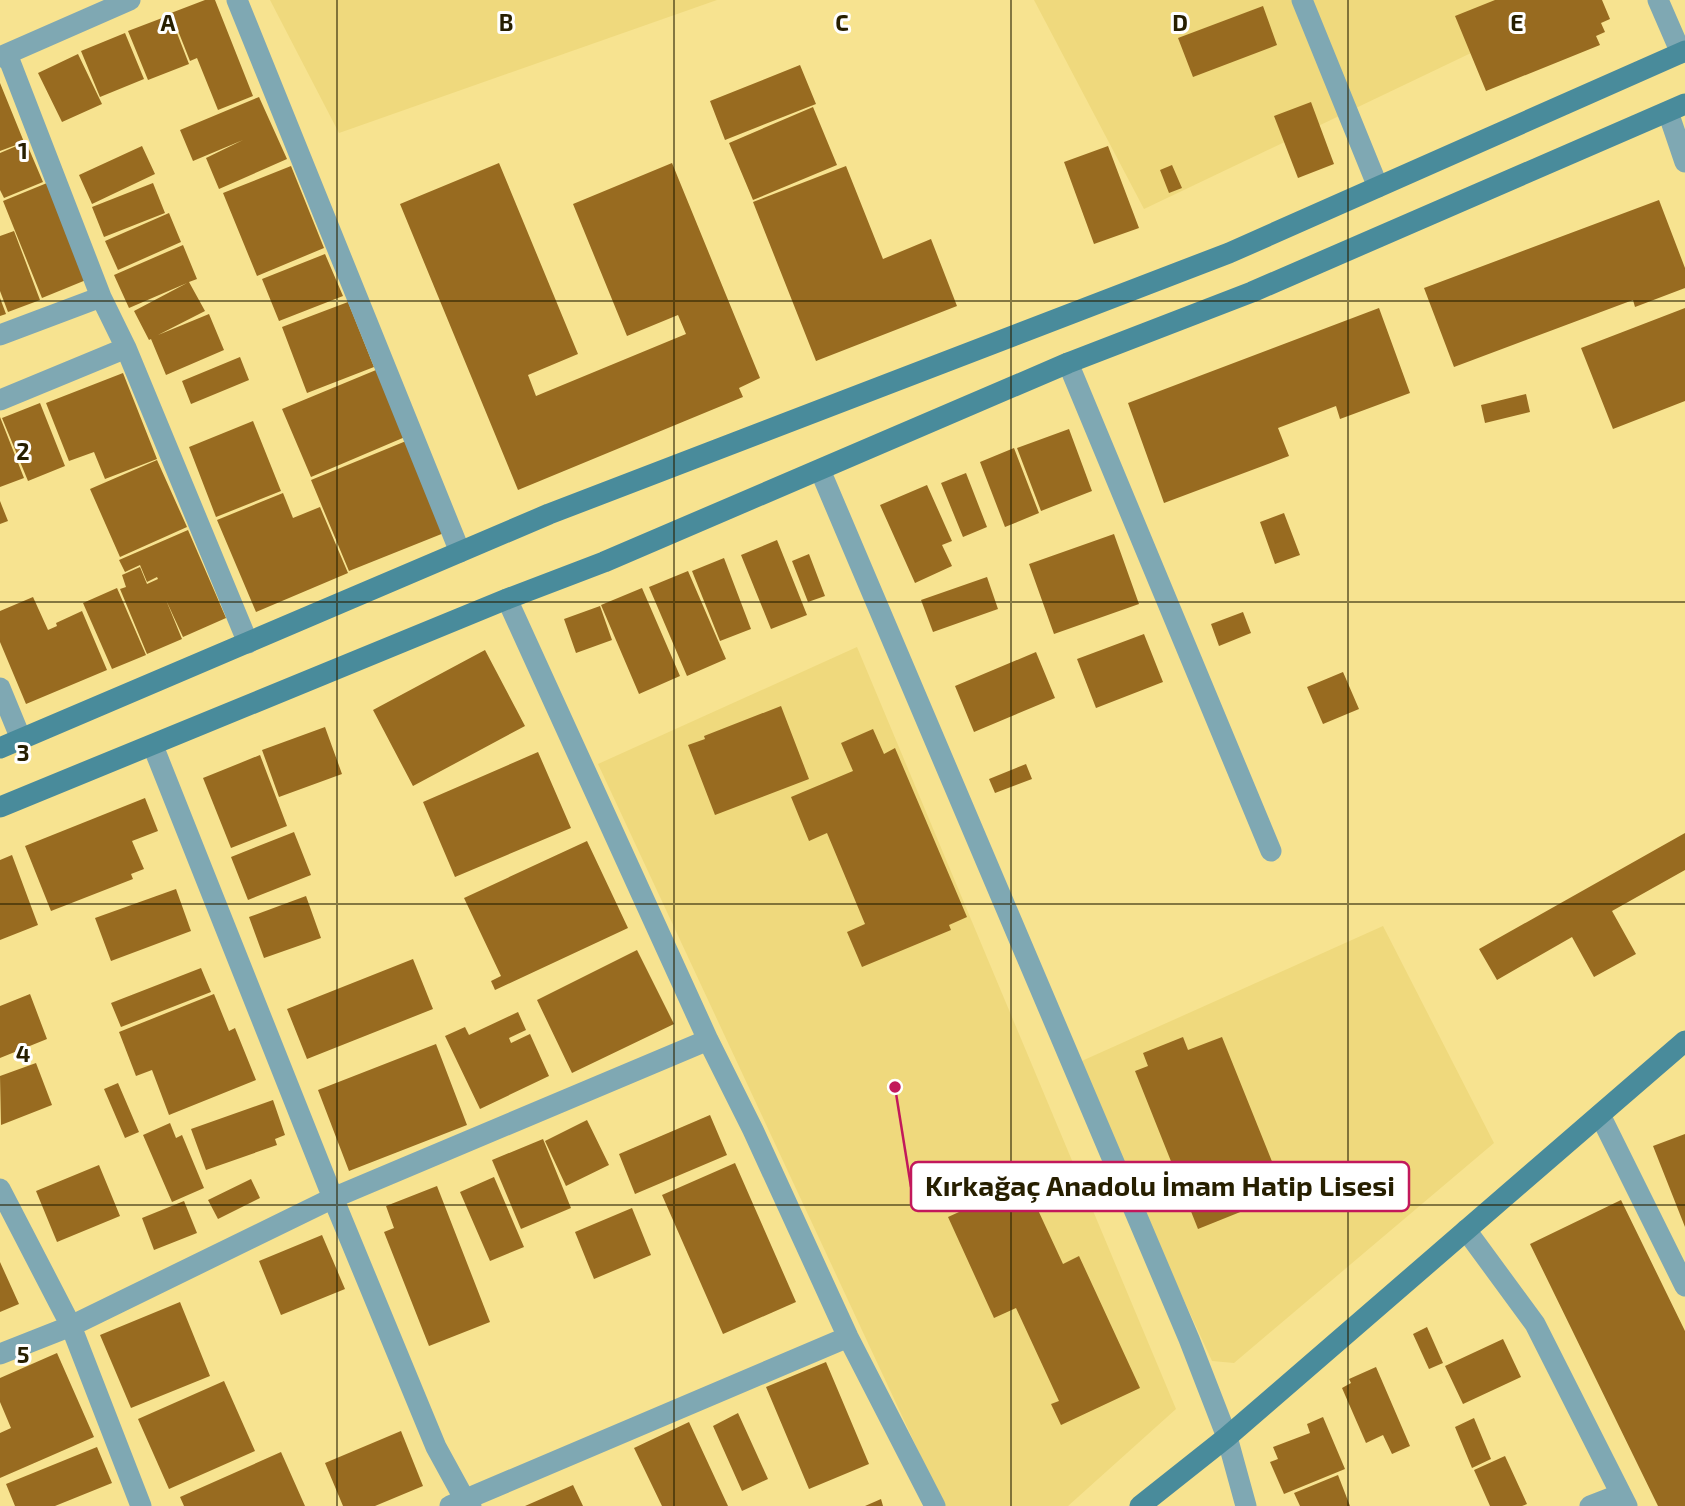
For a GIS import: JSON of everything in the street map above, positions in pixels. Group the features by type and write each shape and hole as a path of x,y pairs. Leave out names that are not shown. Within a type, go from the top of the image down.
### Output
{"main road":[{"path":"0,747 550,514 1229,253 1683,52"},
{"path":"0,807 507,599 604,562 1068,363 1252,292 1676,108"},
{"path":"1140,1506 1227,1437 1685,1041"}],"street":[{"path":"130,0 3,55 101,297 126,348 248,643"},
{"path":"237,0 460,552"},
{"path":"1302,0 1378,187"},
{"path":"1658,0 1683,52"},
{"path":"1676,108 1685,162"},
{"path":"0,335 101,297"},
{"path":"0,400 126,348"},
{"path":"1068,363 1271,851"},
{"path":"820,470 1189,1339 1227,1437 1246,1506"},
{"path":"507,599 708,1040 753,1130 848,1337 935,1506"},
{"path":"0,688 21,739"},
{"path":"153,746 333,1198 462,1504 848,1337"},
{"path":"0,1354 71,1326 333,1198 708,1040"},
{"path":"1600,1115 1685,1286"},
{"path":"0,1189 71,1326 141,1506"},
{"path":"1465,1230 1535,1324 1624,1500 1590,1506"}],"shaded area":[{"path":"270,0 717,0 339,133"},
{"path":"1034,0 1582,0 1144,209"},
{"path":"857,647 1176,1409 1068,1506 944,1506 598,764"},
{"path":"1383,926 1494,1143 1234,1363 1212,1361 1075,1064"}],"building":[{"path":"205,0 215,0 253,96 218,110 197,58 190,61 171,13"},
{"path":"1495,0 1602,0 1610,19 1601,23 1605,32 1596,36 1600,45 1486,91 1455,16"},
{"path":"1263,6 1277,45 1193,77 1178,38"},
{"path":"170,15 189,64 148,80 128,31"},
{"path":"125,33 144,79 100,97 81,51"},
{"path":"78,54 102,104 62,122 38,73"},
{"path":"800,65 816,104 725,140 710,101"},
{"path":"0,83 24,142 0,151"},
{"path":"259,97 287,159 219,189 206,158 243,140 193,161 180,130"},
{"path":"1311,102 1334,164 1298,178 1274,116"},
{"path":"813,107 837,165 753,200 729,143"},
{"path":"26,142 43,182 4,198 0,190 0,153"},
{"path":"142,146 155,174 92,204 79,175"},
{"path":"1108,146 1139,228 1094,244 1064,162"},
{"path":"499,163 578,354 528,375 536,396 686,334 678,315 627,336 573,204 672,163 760,378 739,388 743,397 518,490 400,204"},
{"path":"1172,165 1182,188 1169,193 1160,170"},
{"path":"291,166 324,248 257,276 223,193"},
{"path":"846,166 883,259 931,239 957,306 816,361 753,202"},
{"path":"47,183 86,280 42,298 3,201"},
{"path":"153,183 165,213 104,237 92,207"},
{"path":"1659,200 1685,268 1685,288 1635,307 1633,300 1454,367 1424,288"},
{"path":"169,213 181,242 118,270 105,241"},
{"path":"14,231 40,300 8,312 0,291 0,236"},
{"path":"183,245 197,279 189,282 205,311 158,335 209,314 224,350 166,375 151,339 149,340 134,311 187,283 129,308 114,275"},
{"path":"325,254 343,296 279,321 262,279"},
{"path":"0,298 6,314 0,316"},
{"path":"348,302 374,367 307,393 282,327"},
{"path":"1379,308 1410,393 1340,419 1336,406 1278,428 1289,456 1164,503 1128,403"},
{"path":"1685,308 1685,401 1613,429 1581,348"},
{"path":"240,357 249,380 191,404 182,381"},
{"path":"376,370 405,437 311,477 282,409"},
{"path":"123,373 157,459 105,479 94,452 69,461 46,403"},
{"path":"1526,394 1530,412 1485,423 1481,405"},
{"path":"40,403 65,466 28,481 2,418"},
{"path":"0,417 24,478 0,487"},
{"path":"253,421 281,491 216,517 189,447"},
{"path":"1069,429 1092,491 1041,511 1017,448"},
{"path":"406,441 444,533 349,571 311,480"},
{"path":"1014,448 1039,513 1005,527 980,462"},
{"path":"157,460 187,527 120,557 90,489"},
{"path":"966,473 987,527 963,537 941,483"},
{"path":"927,485 952,541 942,545 952,566 915,583 880,505"},
{"path":"283,493 293,518 320,507 348,573 256,612 217,520"},
{"path":"0,501 8,521 0,524"},
{"path":"1284,513 1300,555 1275,564 1260,522"},
{"path":"188,530 226,618 183,637 166,600 182,639 147,654 120,589 126,587 122,575 140,567 147,584 158,579 157,577 147,582 140,565 125,572 119,560"},
{"path":"1114,534 1139,604 1054,634 1029,564"},
{"path":"777,540 807,615 771,629 741,555"},
{"path":"809,554 825,596 808,602 792,561"},
{"path":"724,558 751,629 720,641 692,571"},
{"path":"688,571 726,659 687,676 649,587"},
{"path":"987,577 998,609 933,632 921,600"},
{"path":"117,588 146,655 112,669 83,603"},
{"path":"642,588 680,676 639,694 601,605"},
{"path":"33,597 48,630 57,626 56,623 82,611 107,670 26,704 0,642 0,611"},
{"path":"600,606 612,640 576,653 564,619"},
{"path":"1243,612 1251,633 1219,646 1211,624"},
{"path":"1144,634 1163,682 1096,708 1077,659"},
{"path":"485,650 525,726 413,786 373,710"},
{"path":"1036,652 1055,698 974,732 955,686"},
{"path":"1343,672 1359,709 1323,724 1307,687"},
{"path":"781,706 809,779 715,815 688,745 705,739 704,736"},
{"path":"325,727 342,774 279,797 262,750"},
{"path":"873,729 884,754 895,748 967,917 949,925 951,930 862,967 847,932 865,924 827,833 809,841 791,797 853,771 841,743"},
{"path":"538,752 571,828 455,877 423,802"},
{"path":"260,755 287,826 231,848 203,778"},
{"path":"1026,764 1032,779 995,793 989,779"},
{"path":"145,798 158,831 132,841 144,869 131,874 133,879 51,911 25,846"},
{"path":"294,832 311,875 248,900 231,857"},
{"path":"1685,833 1685,870 1612,911 1636,954 1594,977 1572,937 1497,980 1479,949"},
{"path":"587,841 628,928 495,990 491,981 501,976 464,898"},
{"path":"12,855 38,925 0,940 0,860"},
{"path":"176,889 191,931 111,961 95,918"},
{"path":"306,896 321,938 264,958 249,917"},
{"path":"637,950 674,1024 572,1073 537,1000"},
{"path":"413,959 433,1009 307,1059 287,1009"},
{"path":"201,968 211,992 121,1027 111,1003"},
{"path":"30,994 47,1039 0,1058 0,1006"},
{"path":"214,994 229,1031 235,1028 256,1080 169,1115 152,1070 136,1076 119,1032"},
{"path":"518,1012 526,1030 509,1038 511,1043 530,1034 549,1076 480,1109 445,1036 465,1027 469,1035"},
{"path":"1183,1037 1188,1050 1222,1037 1285,1194 1198,1229 1135,1071 1148,1066 1143,1053"},
{"path":"436,1044 467,1125 349,1171 318,1090"},
{"path":"36,1063 52,1105 1,1125 0,1076"},
{"path":"118,1083 139,1132 125,1138 104,1089"},
{"path":"273,1100 285,1135 275,1139 277,1145 206,1170 191,1129"},
{"path":"710,1115 727,1155 635,1194 619,1154"},
{"path":"587,1120 609,1165 566,1186 545,1141"},
{"path":"170,1123 176,1138 182,1135 204,1188 172,1202 143,1135"},
{"path":"1685,1134 1685,1227 1653,1146"},
{"path":"543,1139 571,1208 521,1229 492,1160"},
{"path":"735,1163 796,1302 723,1334 662,1195"},
{"path":"99,1165 120,1216 57,1242 36,1191"},
{"path":"494,1177 524,1247 490,1261 460,1192"},
{"path":"251,1179 260,1198 218,1219 208,1200"},
{"path":"1025,1182 1063,1264 1079,1256 1140,1388 1061,1425 1051,1404 1059,1401 1016,1308 994,1318 948,1217"},
{"path":"437,1186 490,1322 429,1346 384,1232 394,1228 386,1206"},
{"path":"1621,1200 1685,1331 1685,1506 1658,1506 1530,1244"},
{"path":"184,1201 197,1233 154,1250 142,1218"},
{"path":"632,1208 651,1255 594,1279 575,1232"},
{"path":"322,1235 345,1289 281,1315 259,1261"},
{"path":"0,1262 19,1304 0,1312"},
{"path":"180,1302 210,1376 131,1408 100,1335"},
{"path":"1427,1327 1443,1363 1429,1369 1413,1334"},
{"path":"1503,1339 1521,1377 1463,1404 1445,1366"},
{"path":"57,1353 94,1437 0,1478 0,1433 11,1428 0,1402 0,1378"},
{"path":"826,1362 869,1464 809,1489 766,1387"},
{"path":"1376,1367 1410,1446 1392,1454 1383,1435 1366,1443 1342,1388 1351,1383 1349,1379"},
{"path":"224,1381 255,1451 169,1489 138,1419"},
{"path":"738,1413 768,1479 742,1491 713,1426"},
{"path":"1323,1417 1345,1469 1284,1494 1270,1462 1278,1459 1273,1447 1310,1433 1307,1424"},
{"path":"1474,1418 1491,1459 1472,1468 1455,1427"},
{"path":"689,1422 728,1506 662,1506 634,1448"},
{"path":"401,1431 423,1486 375,1506 343,1506 325,1463"},
{"path":"97,1447 112,1483 55,1506 15,1506 6,1484"},
{"path":"281,1452 305,1506 184,1506 180,1497"},
{"path":"1505,1456 1527,1504 1522,1506 1490,1506 1474,1470"},
{"path":"1338,1475 1350,1506 1300,1506 1294,1493"},
{"path":"573,1485 583,1506 525,1506"},
{"path":"881,1499 883,1506 865,1506"}],"place":[{"name":"Kırkağaç Anadolu İmam Hatip Lisesi","path":"895,1087"}]}
